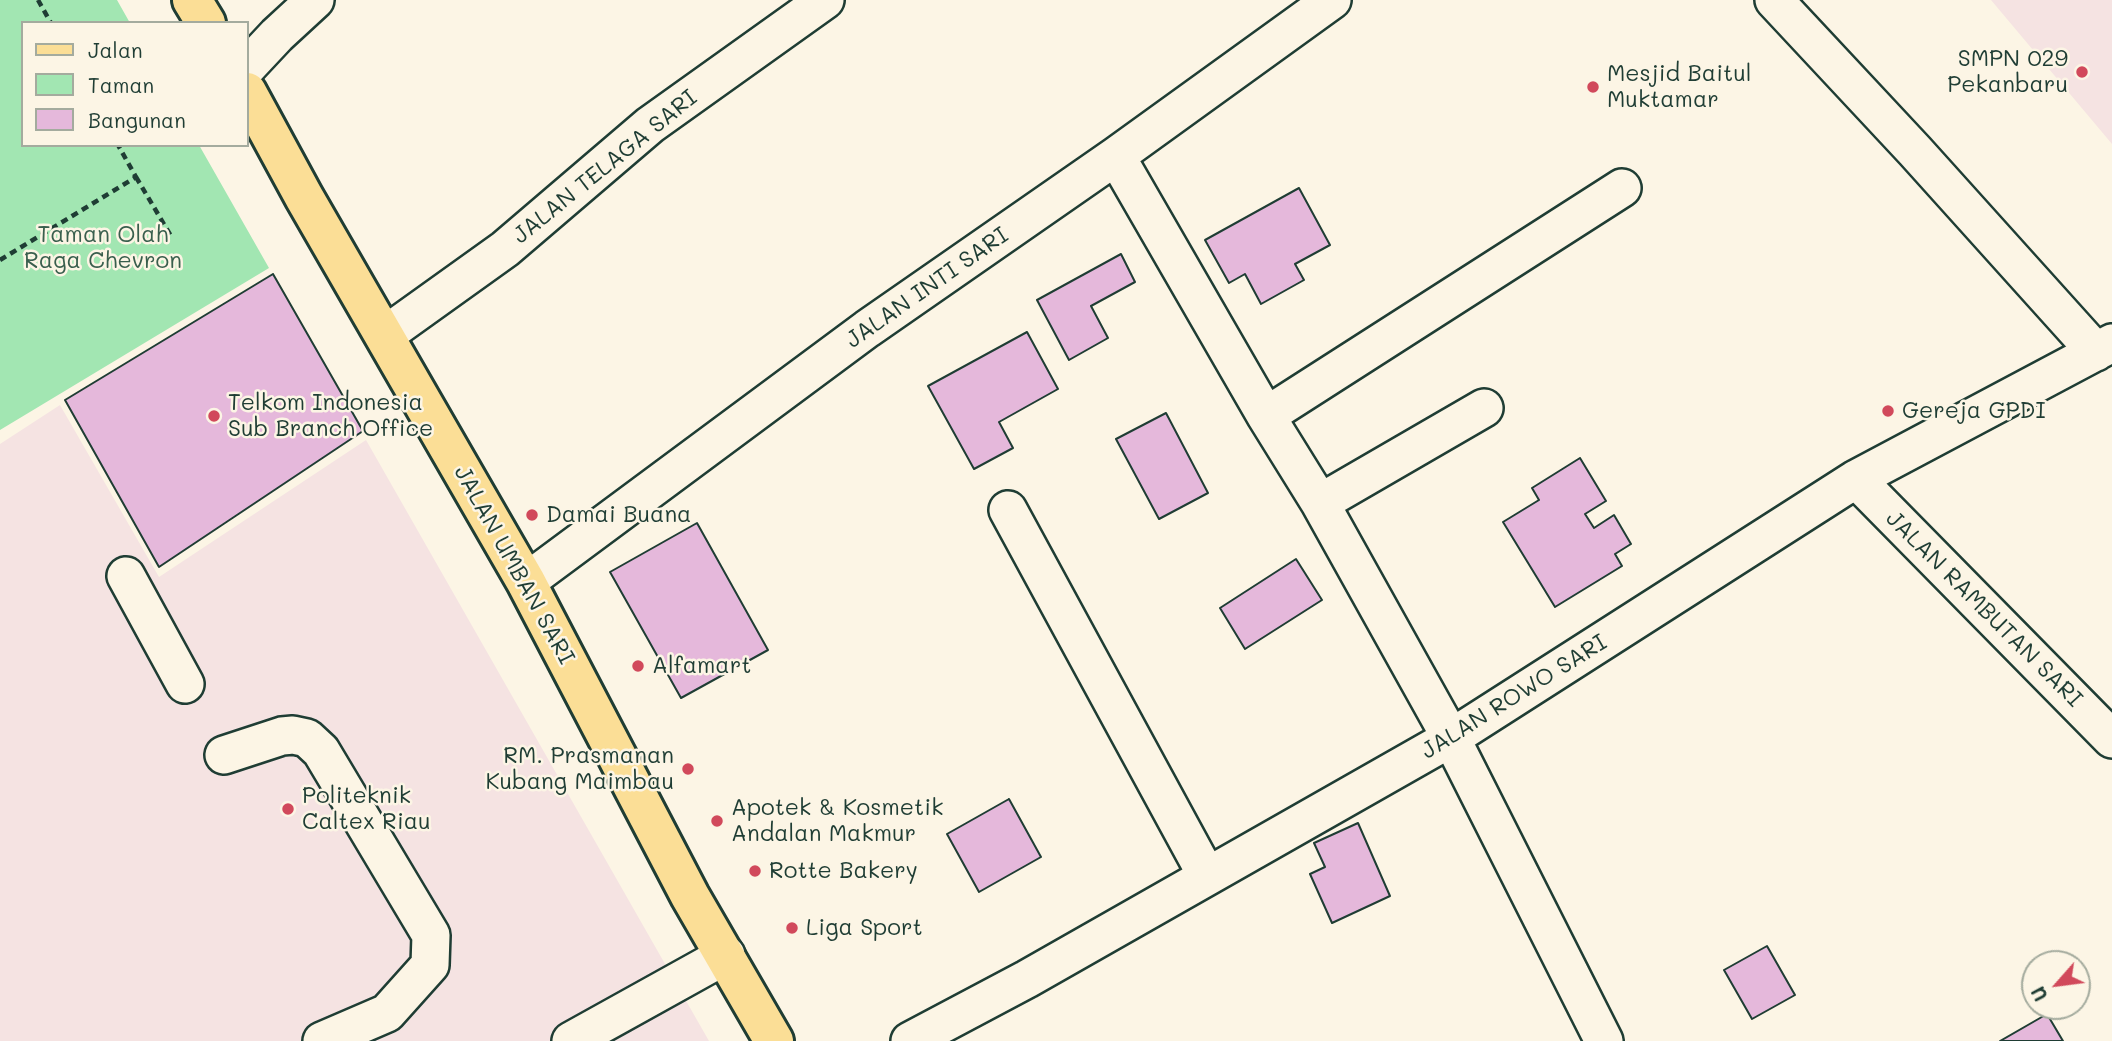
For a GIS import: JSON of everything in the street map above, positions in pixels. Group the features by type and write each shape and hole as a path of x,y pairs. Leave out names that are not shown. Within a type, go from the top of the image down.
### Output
{"main road":[{"path":"192,0 204,21"},
{"name":"JALAN UMBAN SARI","path":"248,94 304,197 526,582 690,897 726,955 768,1039"}],"street":[{"path":"248,66 315,0"},
{"name":"JALAN TELAGA SARI","path":"385,335 505,249 650,125 825,0"},
{"name":"JALAN INTI SARI","path":"526,582 867,329 1116,156 1332,0"},
{"path":"1774,0 2104,347"},
{"path":"1116,156 1266,416 1320,503 1451,738 1604,1041"},
{"path":"1266,416 1622,188"},
{"name":"JALAN ROWO SARI","path":"910,1041 1027,979 1451,738 1856,479 2104,347"},
{"path":"1320,503 1484,408"},
{"name":"JALAN RAMBUTAN SARI","path":"1856,479 2112,739"},
{"path":"1008,510 1207,876"},
{"path":"126,576 185,684"},
{"path":"224,755 282,736 307,738 321,751 431,935 430,965 387,1013 322,1041"},
{"path":"570,1041 726,955"}],"path":[{"path":"38,0 50,21"},
{"path":"119,147 171,236"},
{"path":"0,260 136,177"}],"shaded area":[{"name":"SMPN 029 Pekanbaru","path":"1991,0 2112,0 2112,144"},
{"name":"Politeknik Caltex Riau","path":"60,405 159,577 366,440 709,1041 0,1041 0,444"}],"green space":[{"name":"Taman Olah Raga Chevron","path":"0,0 117,0 129,21 21,21 21,147 200,147 269,268 0,430"}],"building":[{"path":"1299,188 1330,245 1295,264 1304,280 1261,304 1245,274 1229,283 1205,240"},
{"path":"1121,254 1135,282 1091,306 1108,338 1069,360 1037,300"},
{"name":"Telkom Indonesia Sub Branch Office","path":"273,274 363,431 159,567 65,400"},
{"path":"1027,332 1058,389 999,422 1013,448 974,469 928,386"},
{"path":"1166,413 1208,493 1159,519 1116,439"},
{"path":"1580,458 1606,501 1585,514 1594,528 1614,515 1631,544 1615,554 1622,566 1555,607 1503,522 1539,500 1532,488"},
{"path":"697,523 768,650 681,698 610,572"},
{"path":"1296,559 1322,600 1245,649 1220,608"},
{"path":"1009,799 1041,857 979,892 947,834"},
{"path":"1358,823 1390,896 1332,923 1310,874 1325,867 1314,843"},
{"path":"1767,946 1795,995 1752,1019 1724,970"},
{"path":"2037,1020 2051,1020 2063,1041 2000,1041"}],"place":[{"name":"SMPN 029 Pekanbaru","path":"2082,72"},
{"name":"Mesjid Baitul Muktamar","path":"1593,87"},
{"name":"Gereja GPDI","path":"1888,411"},
{"name":"Telkom Indonesia Sub Branch Office","path":"214,416"},
{"name":"Damai Buana","path":"532,515"},
{"name":"Alfamart","path":"638,666"},
{"name":"RM. Prasmanan Kubang Maimbau","path":"688,769"},
{"name":"Politeknik Caltex Riau","path":"288,809"},
{"name":"Apotek & Kosmetik Andalan Makmur","path":"717,821"},
{"name":"Rotte Bakery","path":"755,871"},
{"name":"Liga Sport","path":"792,928"}]}
